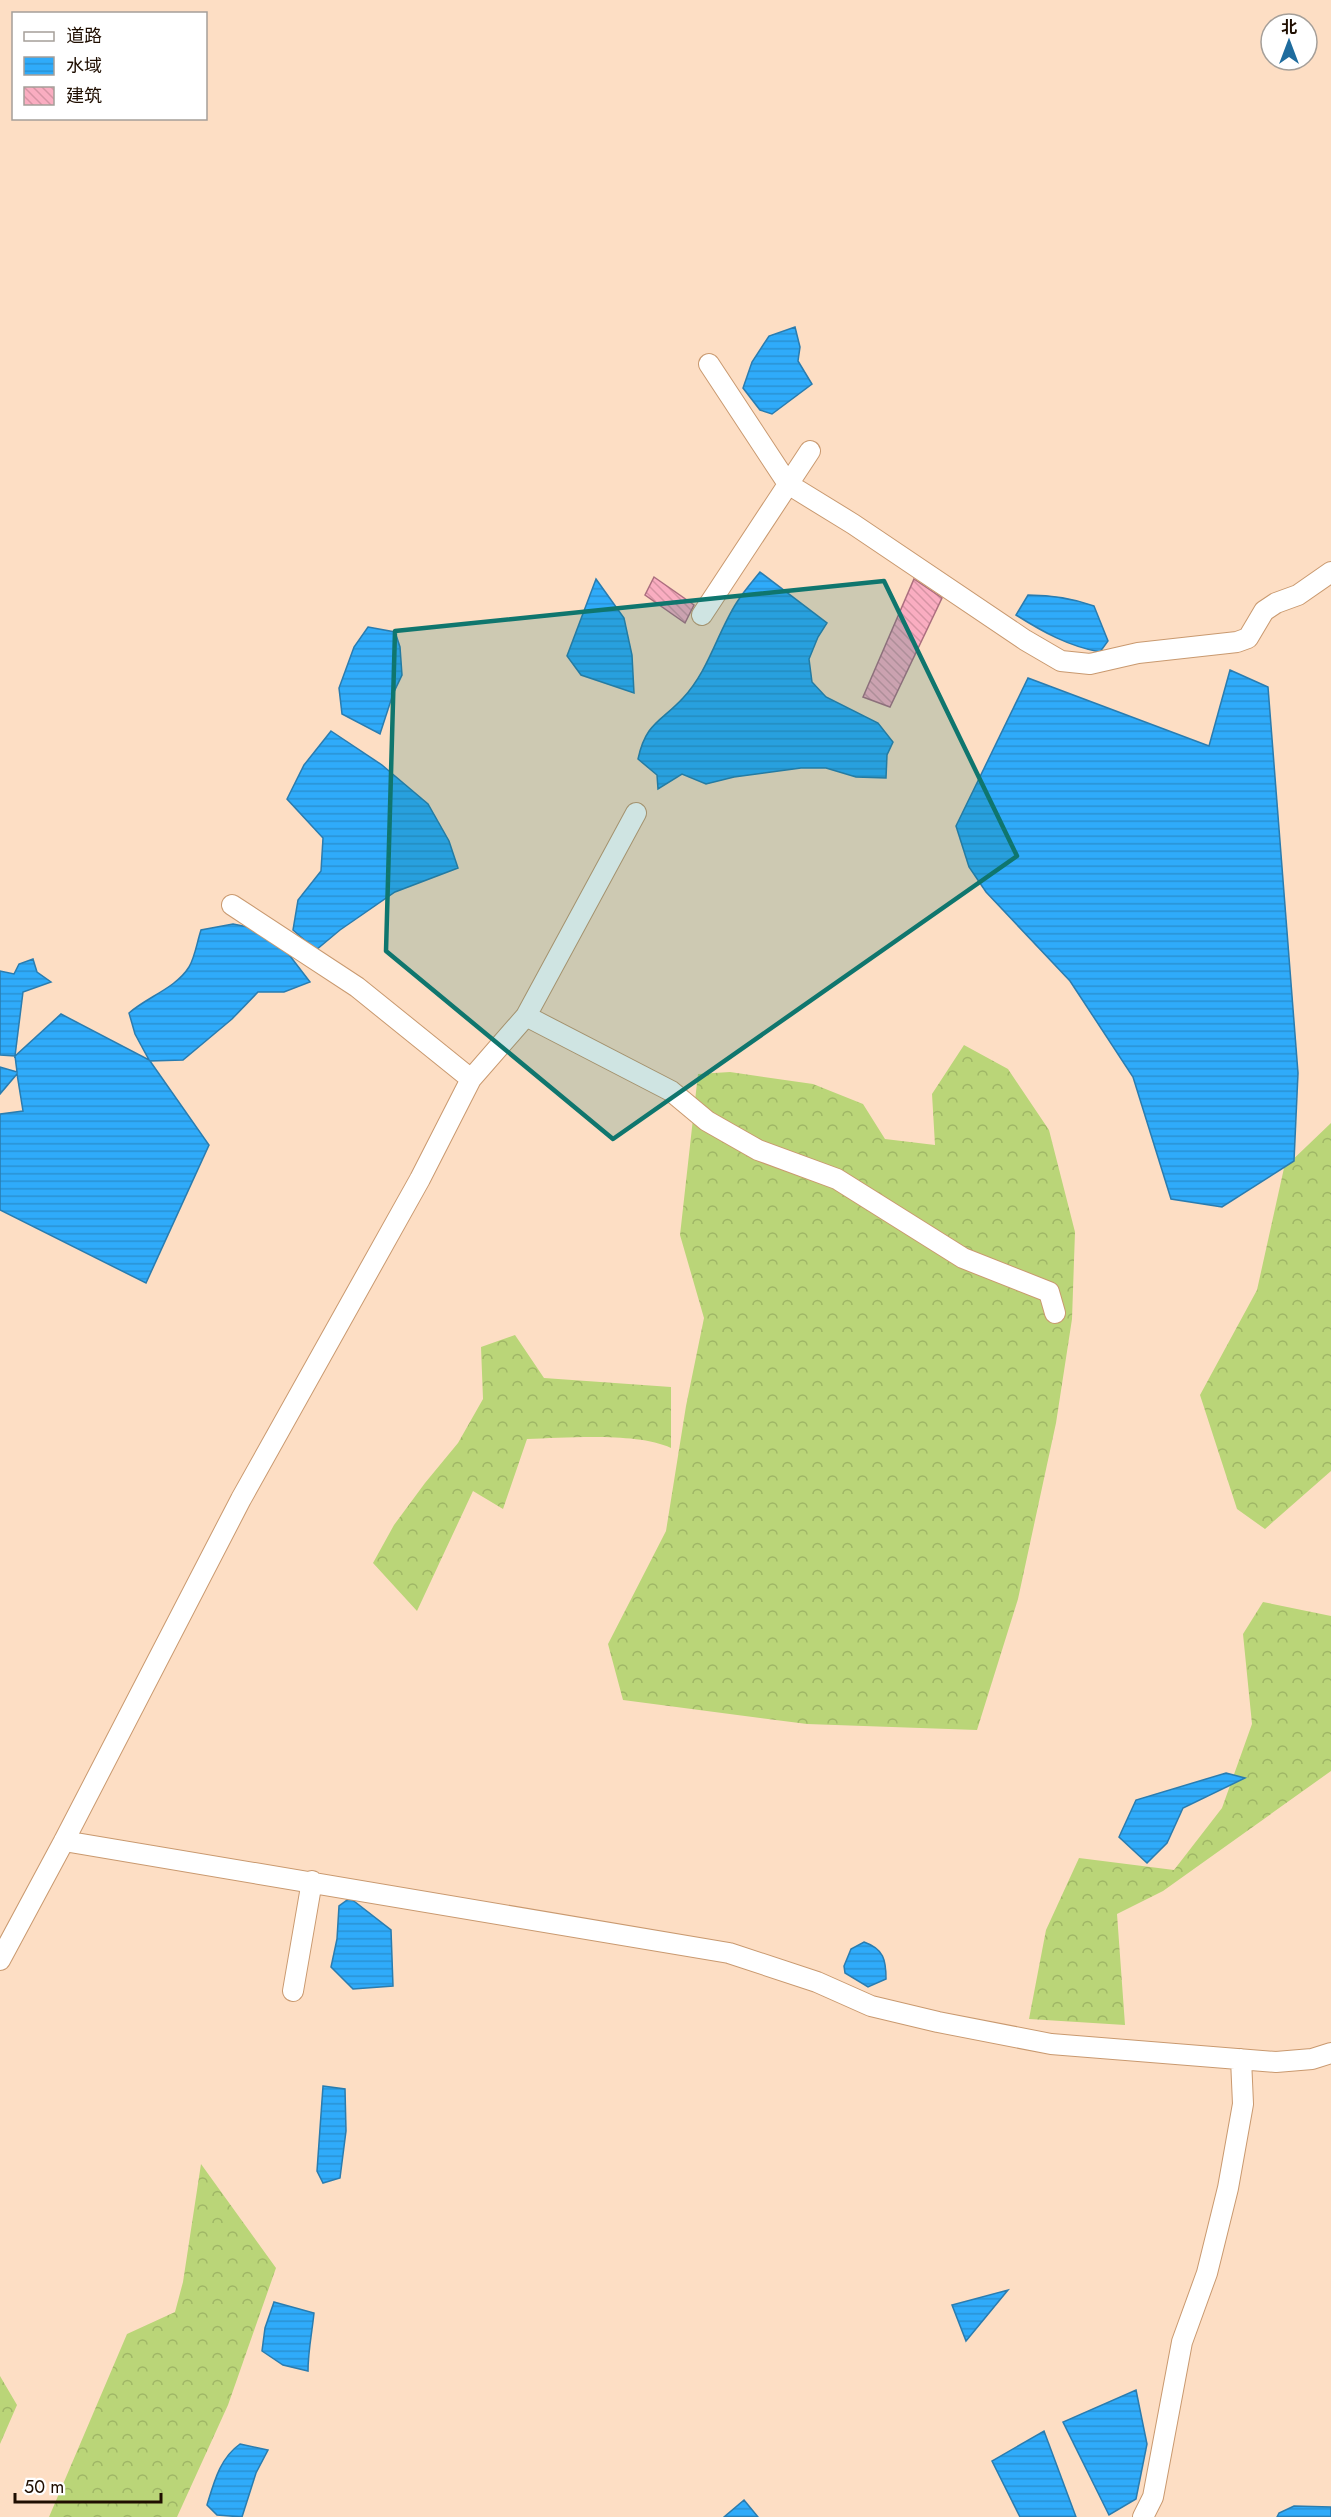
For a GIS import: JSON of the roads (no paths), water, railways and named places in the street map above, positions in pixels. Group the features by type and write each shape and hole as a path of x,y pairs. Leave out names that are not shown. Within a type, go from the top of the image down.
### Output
{"street":[{"path":"710,364 788,484 853,524 1025,640 1061,661 1090,664 1138,653 1237,642 1248,638 1264,611 1276,603 1298,595 1331,572"},
{"path":"702,615 810,451"},
{"path":"0,1960 241,1499 420,1179 471,1079 526,1016 636,813"},
{"path":"232,905 357,987 471,1079"},
{"path":"526,1016 671,1091 707,1121 758,1150 837,1179 963,1258 1049,1292 1055,1313"},
{"path":"64,1841 729,1953 817,1982 871,2006 1052,2044 1276,2062 1312,2059 1331,2053"},
{"path":"293,1991 312,1881"},
{"path":"1143,2517 1153,2497 1182,2342 1207,2273 1228,2188 1243,2104 1241,2059"}],"water":[{"path":"795,327 800,347 798,361 812,384 772,414 760,410 743,388 752,362 769,336"},
{"path":"760,572 827,623 809,659 812,682 826,697 878,723 893,742 887,755 886,778 856,777 826,768 801,768 734,777 706,784 682,774 658,789 657,775 638,759 645,737 650,730 683,698 700,676 730,614 742,594"},
{"path":"596,579 624,618 632,655 634,693 581,675 567,656"},
{"path":"1028,595 1061,598 1094,606 1108,641 1100,652 1066,642 1036,627 1016,615"},
{"path":"368,627 395,632 400,647 402,675 380,734 342,714 339,688 354,647"},
{"path":"1230,670 1268,687 1298,1073 1294,1161 1222,1207 1171,1199 1133,1077 1070,981 986,892 969,867 956,826 1028,678 1209,746"},
{"path":"331,731 382,765 428,804 449,841 458,868 395,892 340,930 316,950 293,930 298,900 321,871 323,838 287,799 304,765"},
{"path":"233,924 253,928 287,952 310,982 284,992 258,992 232,1019 183,1060 150,1061 209,1145 146,1283 0,1210 0,1114 23,1111 17,1074 0,1094 0,1067 17,1072 15,1056 61,1014 149,1060 135,1034 129,1013 177,981 193,959 201,930"},
{"path":"33,959 37,972 51,982 23,992 15,1056 0,1055 0,971 14,974 19,964"},
{"path":"1226,1773 1245,1778 1183,1808 1167,1843 1147,1863 1119,1837 1136,1800"},
{"path":"350,1898 391,1930 393,1986 353,1989 331,1967 337,1939 339,1906"},
{"path":"864,1942 880,1952 885,1966 886,1979 868,1987 845,1973 844,1966 851,1949"},
{"path":"323,2086 345,2089 346,2131 340,2178 323,2183 317,2171"},
{"path":"1008,2290 966,2341 952,2305"},
{"path":"274,2302 314,2313 308,2371 283,2365 262,2351 265,2328"},
{"path":"1136,2390 1147,2444 1136,2499 1109,2515 1063,2422"},
{"path":"1044,2431 1076,2517 1020,2517 992,2461"},
{"path":"240,2444 268,2450 256,2473 242,2517 217,2515 207,2505 212,2488 227,2456"},
{"path":"744,2500 758,2517 724,2517"},
{"path":"1294,2506 1331,2507 1331,2517 1277,2517 1279,2513"}]}
